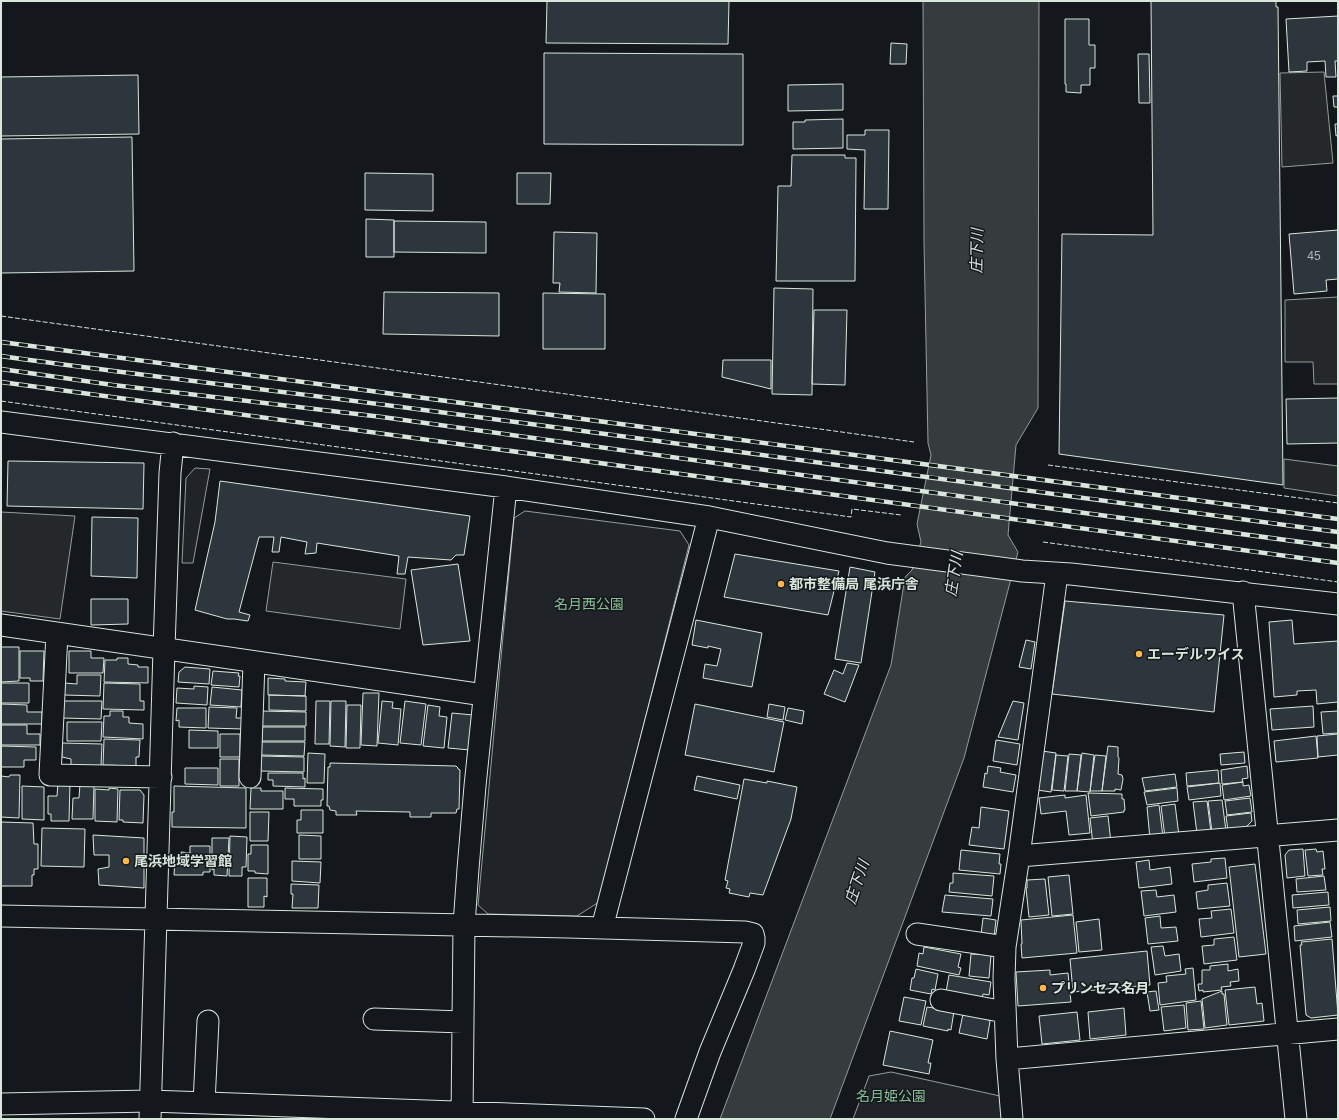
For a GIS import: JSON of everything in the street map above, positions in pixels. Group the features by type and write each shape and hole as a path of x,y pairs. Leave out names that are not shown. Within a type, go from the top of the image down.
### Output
{"street":[{"path":"1,422 506,487 709,517 887,553 909,556 1022,571 1071,574 1243,592 1338,604"},
{"path":"150,1110 164,649 170,480 173,443"},
{"path":"462,1116 464,925 484,695 506,487"},
{"path":"602,928 709,517"},
{"path":"1012,1119 1005,1012 1005,947 1019,856 1056,574"},
{"path":"1243,592 1296,1119"},
{"path":"1,625 484,695"},
{"path":"57,633 50,775 160,777"},
{"path":"250,777 254,662"},
{"path":"1019,856 1338,830"},
{"path":"1,916 602,928 753,934 754,943 710,1052 686,1119"},
{"path":"917,934 1005,947"},
{"path":"941,1000 1005,1012"},
{"path":"374,1019 463,1022"},
{"path":"204,1103 208,1021"},
{"path":"1007,1059 1338,1029"},
{"path":"1,1104 150,1110 204,1103 462,1116 644,1119"}],"green space":[{"path":"195,468 210,469 193,563 182,563 186,478"},
{"name":"名月西公園","path":"525,511 680,531 689,545 599,902 577,916 488,914 478,905 514,518"},
{"name":"名月姫公園","path":"891,1072 1000,1096 1002,1119 853,1119 869,1076"}],"shaded area":[{"path":"1324,72 1333,163 1282,167 1280,73"},
{"path":"1338,297 1338,384 1314,384 1313,362 1285,362 1285,300"},
{"path":"1284,459 1338,466 1338,496 1284,488"},
{"path":"1,512 75,516 60,619 1,611"},
{"path":"273,562 406,579 400,629 266,611"}],"water":[{"name":"庄下川","path":"923,1 1039,1 1038,408 1016,445 1008,535 1018,552 964,758 830,1119 720,1119 891,665 905,577 912,570 921,542 917,524 931,455 928,443 924,242"}],"building":[{"path":"547,1 729,1 728,44 546,43"},
{"path":"1151,1 1276,1 1276,7 1278,7 1283,485 1059,454 1062,234 1153,235"},
{"path":"1338,16 1338,61 1335,61 1336,77 1326,77 1325,61 1307,62 1307,71 1289,72 1286,19"},
{"path":"1065,19 1089,19 1089,45 1095,45 1095,68 1090,68 1090,85 1081,85 1081,93 1066,92"},
{"path":"891,43 907,44 906,64 890,64"},
{"path":"544,53 743,54 743,145 544,144"},
{"path":"1138,54 1149,54 1150,103 1139,103"},
{"path":"138,75 139,134 1,136 1,77"},
{"path":"843,84 843,110 788,111 788,85"},
{"path":"1333,96 1338,96 1338,107 1334,107"},
{"path":"843,119 843,148 793,149 793,122 805,122 805,120"},
{"path":"1335,124 1338,124 1338,135 1336,136"},
{"path":"865,130 889,130 888,209 864,209 865,150 847,149 847,135 865,135"},
{"path":"132,137 134,271 1,273 1,139"},
{"path":"792,155 845,155 845,158 856,158 855,281 776,281 778,186 791,186"},
{"path":"365,173 433,174 433,211 365,210"},
{"path":"517,173 551,173 550,204 517,204"},
{"path":"366,219 394,220 394,257 366,257"},
{"path":"394,221 486,222 486,253 394,252"},
{"path":"1338,230 1338,279 1326,280 1327,291 1294,294 1289,234"},
{"path":"554,232 597,233 596,293 559,292 560,283 553,283"},
{"path":"774,288 813,289 812,395 772,394"},
{"path":"384,292 499,293 499,336 383,334"},
{"path":"543,293 605,294 605,349 543,349"},
{"path":"814,310 847,310 845,385 812,384"},
{"path":"723,360 771,360 771,389 722,377"},
{"path":"1338,398 1338,443 1287,444 1286,399"},
{"path":"8,461 144,463 143,509 7,506"},
{"path":"220,481 470,516 464,555 456,555 451,560 408,557 405,574 397,574 399,556 317,543 316,553 305,554 307,542 281,537 279,552 272,552 274,537 259,537 239,612 250,615 248,621 227,619 195,610 215,522"},
{"path":"92,517 138,518 137,578 91,576"},
{"name":"都市整備局 尾浜庁舎","path":"735,554 839,571 828,615 724,597"},
{"path":"458,564 470,641 423,645 411,570"},
{"path":"850,567 875,572 861,663 835,659"},
{"path":"91,599 128,599 128,624 91,625"},
{"name":"エーデルワイス","path":"1065,601 1224,615 1214,712 1052,694"},
{"path":"696,620 762,633 752,687 703,678 705,664 717,666 721,649 692,645"},
{"name":"エーデルワイス","path":"1292,620 1294,644 1338,641 1338,702 1317,704 1316,690 1297,691 1297,695 1274,697 1269,622"},
{"path":"1026,640 1035,642 1031,669 1019,667"},
{"path":"1,647 19,647 19,681 1,682"},
{"path":"20,651 44,651 43,681 30,681 30,678 20,678"},
{"path":"69,651 91,651 91,658 104,658 103,673 69,673"},
{"path":"117,658 128,658 128,664 138,665 138,667 148,667 148,683 104,682 105,660 117,660"},
{"path":"847,663 859,665 845,702 824,694 834,670 843,674"},
{"path":"185,667 210,669 209,684 178,682 179,672"},
{"path":"213,671 239,673 239,687 211,685"},
{"path":"77,675 101,675 100,696 64,695 64,683 77,684"},
{"path":"268,678 285,679 285,681 306,682 305,696 268,695"},
{"path":"1,683 29,683 29,703 1,703"},
{"path":"104,683 140,684 140,701 144,701 144,710 103,709"},
{"path":"194,686 208,687 207,705 176,703 177,688 194,689"},
{"path":"212,687 242,690 241,707 210,705"},
{"path":"363,693 379,693 377,746 361,745"},
{"path":"269,695 306,696 306,711 269,710"},
{"path":"62,701 102,701 101,719 62,718"},
{"path":"316,701 330,701 329,744 315,744"},
{"path":"331,701 346,701 345,747 330,746"},
{"path":"382,701 393,702 392,708 401,709 398,745 378,743"},
{"path":"405,701 426,704 421,745 400,743"},
{"path":"1013,701 1024,703 1018,740 998,737"},
{"path":"1,704 27,705 27,712 42,712 42,724 1,724"},
{"path":"695,704 784,722 774,772 685,755"},
{"path":"769,704 785,707 783,720 767,717"},
{"path":"347,705 361,705 360,748 346,748"},
{"path":"428,705 440,707 439,716 447,717 444,748 423,746"},
{"path":"1313,706 1314,727 1272,730 1270,709"},
{"path":"209,707 237,708 236,718 243,718 243,729 208,728"},
{"path":"177,708 206,708 206,728 179,727 179,720 176,721"},
{"path":"788,708 804,711 802,724 785,720"},
{"path":"110,711 123,711 123,717 129,717 129,723 143,724 143,739 103,737 104,716 110,716"},
{"path":"260,711 306,712 306,726 260,726"},
{"path":"1338,711 1338,733 1323,734 1321,712"},
{"path":"452,713 473,715 470,750 448,748"},
{"path":"67,722 102,722 101,741 67,741"},
{"path":"1,725 27,725 27,734 40,734 40,745 1,745"},
{"path":"260,727 305,727 305,741 260,741"},
{"path":"189,730 218,731 218,748 189,748"},
{"path":"220,734 240,734 240,757 220,757"},
{"path":"1338,734 1338,755 1318,757 1317,736"},
{"path":"1316,736 1318,758 1276,762 1274,741"},
{"path":"104,739 140,740 139,757 136,757 136,766 103,765"},
{"path":"996,740 1020,744 1017,765 993,761"},
{"path":"261,742 305,742 304,756 261,755"},
{"path":"62,743 102,744 101,766 71,765 71,759 62,757"},
{"path":"1,746 36,747 36,760 24,760 24,767 1,767"},
{"path":"1108,746 1118,747 1118,774 1122,775 1123,779 1121,790 1115,789 1115,791 1102,791"},
{"path":"1042,751 1056,753 1051,792 1037,790"},
{"path":"1244,752 1245,763 1221,765 1220,754"},
{"path":"308,753 325,754 324,783 307,783"},
{"path":"1082,753 1094,755 1090,792 1077,791"},
{"path":"1069,754 1081,755 1077,791 1065,791"},
{"path":"1056,755 1068,756 1064,791 1052,790"},
{"path":"1095,755 1106,756 1102,791 1090,791"},
{"path":"260,756 304,757 304,772 260,771"},
{"path":"220,759 239,759 239,786 220,786"},
{"path":"330,763 456,766 460,770 459,809 457,809 456,813 431,813 431,817 410,817 410,812 356,811 357,815 336,815 336,811 330,810 329,806 327,806 328,767 330,767"},
{"path":"988,766 1001,768 1000,772 1016,775 1013,792 983,787 985,773 987,774"},
{"path":"1247,766 1248,778 1242,779 1243,782 1222,784 1221,770"},
{"path":"185,768 218,768 218,785 185,784"},
{"path":"1218,770 1219,783 1187,786 1186,773"},
{"path":"268,773 303,773 303,779 305,778 305,787 273,786 273,780 268,780"},
{"path":"1175,774 1177,787 1145,791 1142,778"},
{"path":"10,775 20,775 19,818 1,817 1,776 9,777"},
{"path":"697,776 740,785 737,799 694,790"},
{"path":"744,779 767,783 767,781 797,787 791,819 763,895 750,893 749,897 729,893 730,889 726,888 728,881 725,880"},
{"path":"1243,782 1243,786 1249,785 1251,796 1224,800 1222,785"},
{"path":"58,783 70,783 69,821 51,821 51,814 48,814 48,796 57,796"},
{"path":"1220,783 1221,796 1189,800 1187,787"},
{"path":"80,784 94,784 93,819 72,819 73,798 79,798"},
{"path":"22,786 44,787 44,820 22,819"},
{"path":"174,786 246,788 246,828 172,827 172,812 174,812"},
{"path":"109,788 118,789 117,822 95,821 95,789 109,790"},
{"path":"251,788 261,788 261,791 283,791 283,809 250,809"},
{"path":"285,788 323,789 323,800 321,800 321,806 294,806 294,799 285,799"},
{"path":"1177,788 1178,801 1147,805 1144,792"},
{"path":"120,790 140,790 144,795 143,823 123,822 123,820 119,820"},
{"path":"1088,793 1122,794 1125,810 1124,812 1091,816"},
{"path":"1065,795 1065,798 1086,795 1090,833 1069,835 1066,811 1041,814 1039,798"},
{"path":"1250,798 1252,812 1227,815 1225,801"},
{"path":"1222,800 1226,831 1212,832 1208,801"},
{"path":"1207,801 1211,832 1197,834 1193,802"},
{"path":"1175,804 1179,836 1165,837 1161,806"},
{"path":"1159,805 1163,837 1150,839 1147,807"},
{"path":"981,807 1009,811 1004,849 969,845 972,827 979,828"},
{"path":"301,810 323,810 323,833 297,833 297,820 301,820"},
{"path":"250,812 269,812 268,841 250,841"},
{"path":"1251,813 1252,821 1244,829 1228,831 1226,816"},
{"path":"1108,816 1111,843 1093,845 1090,818"},
{"path":"1,822 33,823 34,844 38,844 38,869 34,869 34,875 32,875 32,886 1,886"},
{"path":"42,828 85,829 84,867 41,866"},
{"name":"尾浜地域学習館","path":"93,835 144,838 144,888 99,885 98,869 109,867 109,855 94,855"},
{"path":"299,835 321,836 321,859 299,859"},
{"path":"230,836 247,837 246,867 242,867 242,876 229,876"},
{"path":"212,838 229,838 227,876 214,875 214,869 212,870"},
{"path":"251,845 268,845 268,874 248,871 248,854 251,854"},
{"path":"190,846 210,846 210,872 203,872 203,875 174,875 175,860 181,861 181,852 190,853"},
{"path":"1303,849 1305,876 1287,878 1285,855 1289,850"},
{"path":"1316,849 1317,852 1323,851 1325,869 1322,869 1323,875 1308,876 1305,850"},
{"path":"961,850 1000,854 1000,874 959,870"},
{"path":"1225,858 1227,878 1194,882 1192,864 1211,862 1211,859"},
{"path":"1149,860 1150,870 1170,867 1172,884 1139,888 1136,862"},
{"path":"292,861 321,862 320,883 292,881"},
{"path":"1255,864 1266,954 1239,957 1229,867"},
{"path":"953,873 994,876 992,896 949,892 950,883 953,883"},
{"path":"1069,875 1073,914 1052,916 1048,877"},
{"path":"1324,876 1326,890 1297,892 1296,879"},
{"path":"248,878 267,878 267,897 264,896 264,907 248,907"},
{"path":"1045,879 1049,915 1029,917 1026,888 1027,880"},
{"path":"1227,883 1230,906 1198,909 1196,892 1208,890 1208,885"},
{"path":"291,884 319,885 318,908 292,908 293,894 291,894"},
{"path":"1156,890 1157,897 1174,895 1176,912 1144,916 1141,891"},
{"path":"1328,892 1329,905 1293,908 1292,895"},
{"path":"945,895 993,899 991,916 942,912"},
{"path":"1330,907 1331,921 1298,924 1297,910"},
{"path":"1231,909 1234,933 1201,937 1199,919 1212,918 1211,911"},
{"path":"1073,915 1077,953 1022,958 1021,920"},
{"path":"1160,916 1161,928 1176,927 1178,941 1148,944 1145,918"},
{"path":"983,918 996,920 994,937 981,935"},
{"path":"1099,919 1102,950 1079,952 1076,922"},
{"path":"1330,922 1332,937 1295,941 1294,926"},
{"path":"1234,937 1237,960 1204,964 1202,946 1214,945 1214,939"},
{"path":"1332,939 1338,1015 1311,1018 1306,1015 1300,945 1302,945 1301,942"},
{"path":"1163,946 1165,956 1179,954 1181,971 1155,975 1151,947"},
{"path":"924,947 961,954 958,967 961,968 959,975 917,966 919,953 923,954"},
{"path":"1147,951 1150,985 1073,992 1070,959"},
{"path":"971,954 991,955 989,978 969,976"},
{"path":"1228,964 1228,971 1238,969 1239,981 1230,982 1231,986 1221,987 1222,990 1199,991 1198,984 1202,984 1202,970 1210,970 1210,966"},
{"path":"1193,968 1196,1000 1160,1005 1158,983 1167,982 1166,976 1186,974 1185,969"},
{"path":"916,969 938,974 935,990 932,989 931,994 910,990 912,978 914,978"},
{"name":"プリンセス名月","path":"1050,970 1050,975 1068,973 1071,1002 1018,1006 1016,972"},
{"path":"949,975 991,982 989,995 983,994 982,998 946,992"},
{"path":"1255,987 1257,1004 1262,1003 1264,1021 1229,1025 1225,990"},
{"path":"1156,991 1159,1010 1150,1011 1147,992"},
{"path":"1222,991 1222,994 1224,994 1227,1025 1205,1028 1202,999"},
{"path":"904,997 926,1001 921,1025 899,1021"},
{"path":"1201,1001 1204,1029 1188,1030 1186,1003"},
{"path":"1184,1005 1186,1028 1164,1031 1161,1007"},
{"path":"927,1007 954,1011 951,1030 948,1029 948,1031 923,1026"},
{"path":"1124,1008 1126,1035 1090,1039 1088,1012"},
{"path":"1077,1012 1080,1040 1042,1044 1039,1016"},
{"path":"963,1014 990,1021 987,1039 959,1033"},
{"path":"890,1031 933,1040 928,1063 931,1063 929,1074 883,1065"}],"railway":[{"path":"1,342 1338,519"},
{"path":"1,356 371,403 1338,532"},
{"path":"1,369 113,385 382,417 1338,547"},
{"path":"1,382 1338,563"}],"fence":[{"path":"1,316 914,442"},
{"path":"1,401 851,517 852,509 901,515"},
{"path":"1048,465 1338,503"},
{"path":"1043,542 1338,582"}],"place":[{"name":"都市整備局 尾浜庁舎","path":"781,584"},
{"name":"エーデルワイス","path":"1139,654"},
{"name":"尾浜地域学習館","path":"126,861"},
{"name":"プリンセス名月","path":"1043,988"}]}
